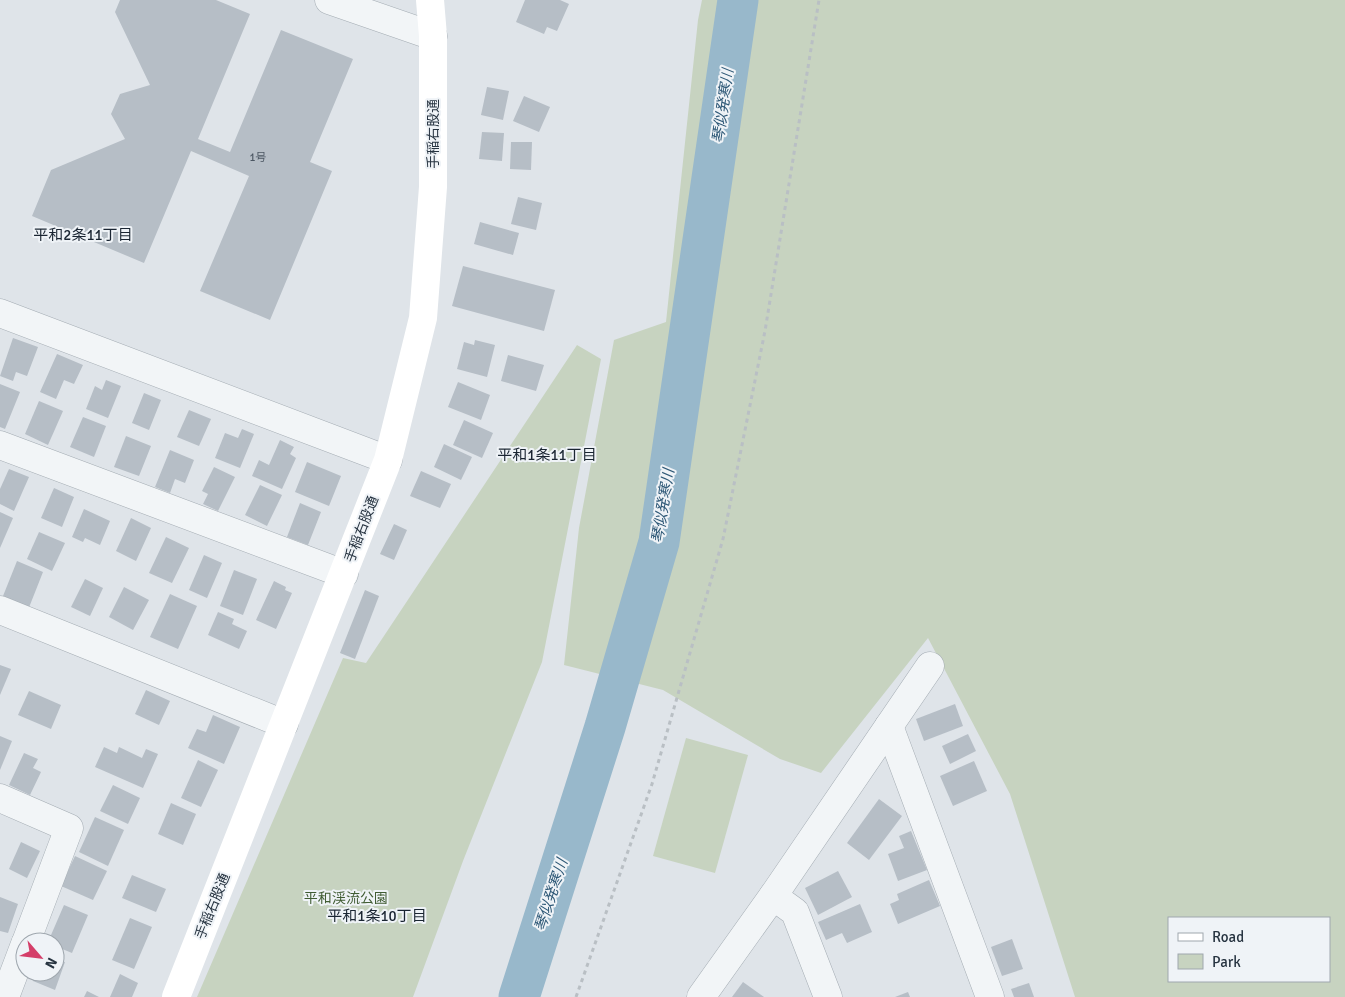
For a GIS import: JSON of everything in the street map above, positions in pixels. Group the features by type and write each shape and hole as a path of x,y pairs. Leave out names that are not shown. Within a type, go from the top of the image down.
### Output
{"street":[{"path":"329,0 433,36"},
{"name":"手稲右股通","path":"176,997 388,460 423,318 433,188 433,36 430,0"},
{"path":"0,313 388,460"},
{"path":"0,445 344,574"},
{"path":"0,610 284,724"},
{"path":"701,997 773,896 930,666"},
{"path":"889,726 990,997"},
{"path":"0,798 69,828 29,932"},
{"path":"773,896 795,912 828,997"},
{"path":"5,997 15,970"}],"path":[{"path":"576,997 652,784 723,539 765,331 819,0"}],"green space":[{"path":"702,0 1345,0 1345,997 1075,997 1010,794 928,638 821,773 780,759 663,690 564,665 579,528 614,340 666,322 698,20"},
{"name":"平和渓流公園","path":"577,345 601,359 542,662 463,861 413,997 197,997 343,658 366,663"},
{"path":"686,738 748,755 715,873 653,856"}],"building":[{"path":"120,0 216,0 250,14 198,139 230,152 281,30 353,59 310,162 332,171 270,320 200,291 249,176 191,151 144,263 32,216 51,170 125,139 111,114 120,94 150,85 115,12"},
{"path":"525,0 560,0 569,4 557,31 547,27 544,34 516,22"},
{"path":"487,87 509,91 503,120 481,115"},
{"path":"524,96 550,107 539,132 513,121"},
{"path":"482,132 504,133 502,161 479,159"},
{"path":"511,142 532,142 531,170 510,169"},
{"path":"518,197 542,203 536,230 511,224"},
{"path":"480,222 519,233 513,255 474,244"},
{"path":"463,266 555,290 544,331 452,306"},
{"path":"13,338 38,347 27,376 16,372 13,381 0,376"},
{"path":"475,340 495,345 487,377 457,369 464,342 474,345"},
{"path":"57,354 83,365 74,384 64,380 56,399 40,392"},
{"path":"508,355 544,365 536,391 501,381"},
{"path":"106,380 121,386 108,418 86,409 95,386 102,390"},
{"path":"458,382 490,395 481,420 448,407"},
{"path":"0,384 20,392 5,429 0,427"},
{"path":"144,393 161,400 149,430 132,423"},
{"path":"39,401 63,411 48,445 25,434"},
{"path":"189,410 211,419 199,446 177,437"},
{"path":"83,417 106,426 94,457 70,447"},
{"path":"464,420 493,433 482,458 453,445"},
{"path":"242,429 254,434 240,468 215,458 225,433 238,438"},
{"path":"126,436 151,446 139,476 114,467"},
{"path":"280,440 294,447 290,454 296,458 282,489 252,476 259,460 269,465"},
{"path":"444,444 472,457 461,480 434,467"},
{"path":"170,450 194,460 185,483 175,479 170,493 155,487"},
{"path":"307,462 341,476 329,506 295,492"},
{"path":"214,467 235,477 218,511 203,504 208,494 202,491"},
{"path":"9,469 29,477 14,511 0,504 0,489"},
{"path":"421,471 451,484 440,508 410,496"},
{"path":"260,485 282,495 267,526 245,515"},
{"path":"54,488 74,497 62,527 41,518"},
{"path":"300,503 321,512 308,545 287,537"},
{"path":"84,509 110,521 100,545 85,538 83,542 72,537"},
{"path":"0,512 13,518 0,548"},
{"path":"131,518 151,528 136,561 116,551"},
{"path":"394,524 407,530 394,560 380,554"},
{"path":"39,532 65,543 52,571 27,559"},
{"path":"166,537 189,548 172,583 149,573"},
{"path":"204,555 222,563 207,598 189,590"},
{"path":"17,561 43,572 28,610 15,601 3,596"},
{"path":"234,570 257,579 243,615 220,606"},
{"path":"85,579 103,588 90,616 71,607"},
{"path":"274,581 286,587 285,590 292,593 276,629 256,620"},
{"path":"124,587 149,600 133,630 109,617"},
{"path":"365,590 379,596 355,659 340,653"},
{"path":"170,594 197,606 178,649 150,637"},
{"path":"218,612 234,619 232,624 247,631 239,649 208,635"},
{"path":"0,665 11,669 0,695"},
{"path":"146,690 170,701 159,725 135,714"},
{"path":"29,691 61,705 51,729 18,715"},
{"path":"955,704 963,726 924,741 916,719"},
{"path":"213,715 240,727 224,764 188,748 197,729 206,732"},
{"path":"968,734 976,751 950,764 942,746"},
{"path":"0,736 12,741 0,770"},
{"path":"104,747 117,753 119,747 142,758 146,749 158,754 143,788 95,767"},
{"path":"24,753 38,759 33,768 41,772 30,795 9,785"},
{"path":"198,760 218,770 201,807 181,798"},
{"path":"974,761 987,791 953,806 940,776"},
{"path":"113,785 140,798 128,824 100,811"},
{"path":"879,799 902,816 869,860 847,843"},
{"path":"171,803 196,814 183,845 158,834"},
{"path":"95,817 124,830 108,866 79,852"},
{"path":"911,831 927,870 898,881 888,854 904,848 899,836"},
{"path":"21,842 40,851 27,878 9,869"},
{"path":"75,856 107,871 93,900 61,886"},
{"path":"838,871 852,897 818,915 805,888"},
{"path":"132,875 166,889 156,912 122,898"},
{"path":"929,880 940,906 898,924 890,904 899,900 897,894"},
{"path":"0,897 18,904 8,933 0,931"},
{"path":"860,904 872,932 847,943 842,933 826,940 818,922"},
{"path":"64,905 88,915 72,953 65,950 65,932 52,932"},
{"path":"130,918 152,927 134,969 112,960"},
{"path":"1012,939 1023,969 1002,976 991,947"},
{"path":"120,974 138,983 132,997 110,997"},
{"path":"35,982 58,982 55,990"},
{"path":"743,982 764,997 732,997"},
{"path":"1029,983 1034,997 1014,997 1011,989"},
{"path":"87,991 99,997 84,997"},
{"path":"908,992 910,997 895,997"}],"waterway":[{"name":"琴似発寒川","path":"519,997 605,727 659,542 738,0"}],"district":[{"name":"平和2条11丁目","path":"83,235"},
{"name":"平和1条11丁目","path":"547,455"},
{"name":"平和1条10丁目","path":"377,916"}]}
